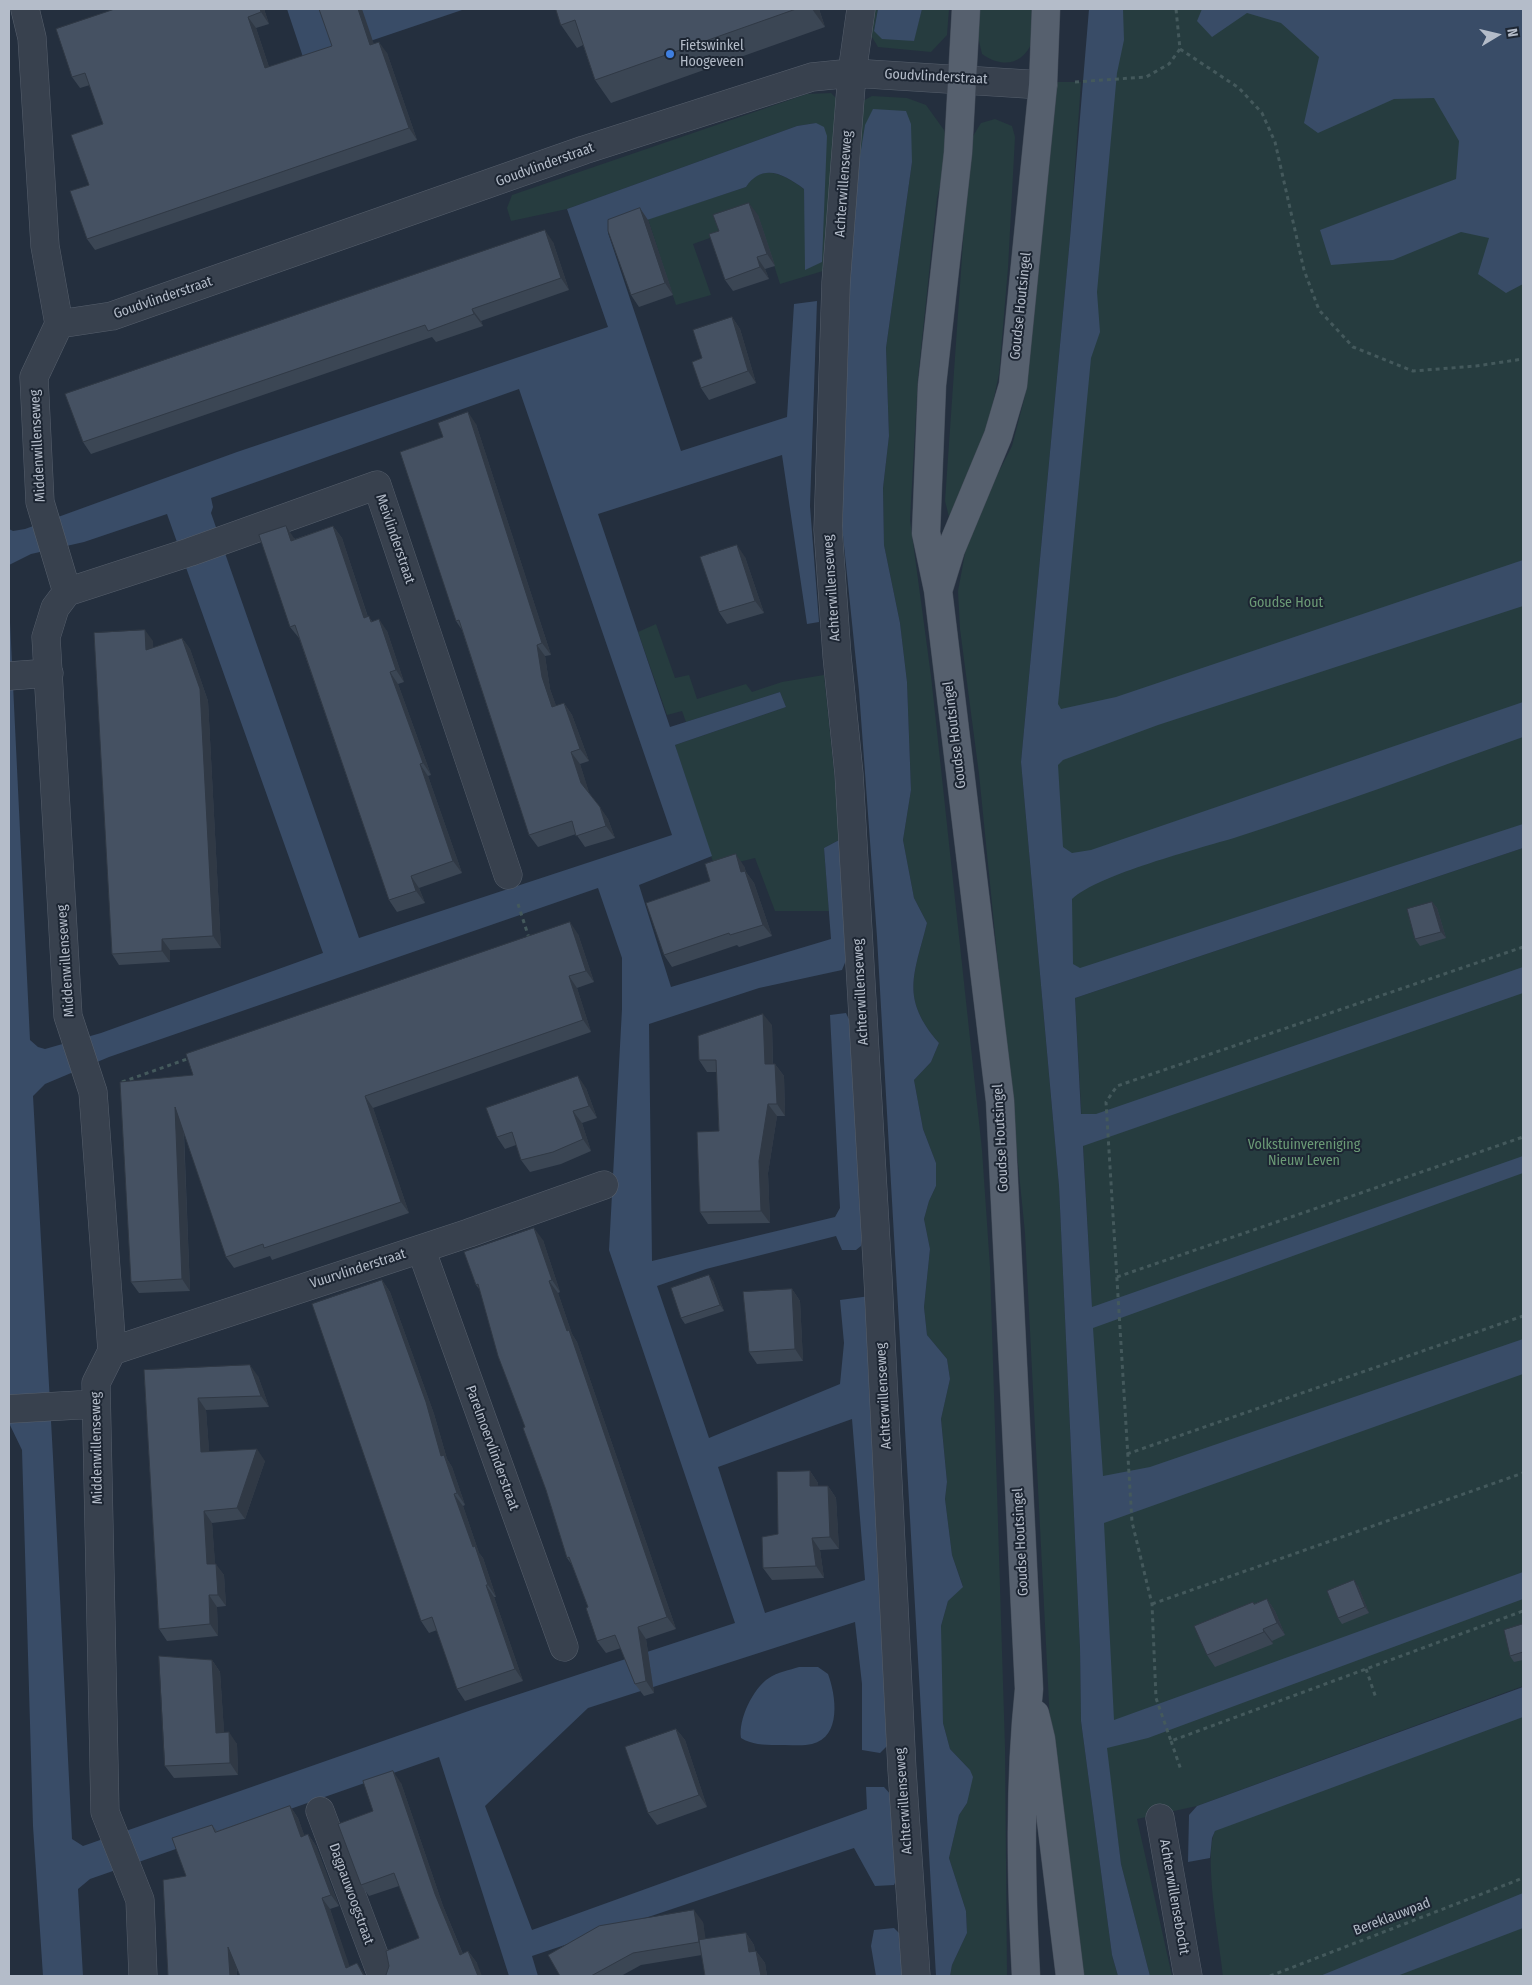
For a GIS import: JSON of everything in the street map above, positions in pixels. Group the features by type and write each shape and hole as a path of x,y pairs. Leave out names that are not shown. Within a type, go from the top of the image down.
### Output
{"main road":[{"name":"Goudse Houtsingel","path":"966,9 964,78 958,153 932,385 926,533 938,590 1000,1101 1029,1689 1023,1752 1022,1907 1026,1976"},
{"name":"Goudse Houtsingel","path":"938,590 950,549 998,436 1014,385 1043,85 1046,9"},
{"name":"Goudse Houtsingel","path":"1029,1689 1041,1739 1070,1976"}],"street":[{"name":"Achterwillenseweg","path":"861,9 852,73 836,282 828,530 836,656 849,774 878,1278 902,1770 916,1976"},
{"path":"31,10 46,246 59,324"},
{"name":"Goudvlinderstraat","path":"59,324 112,316 584,150 812,77 852,73 964,78 1043,85"},
{"name":"Middenwillenseweg","path":"59,324 34,377 40,502 67,592 55,608 46,637 68,1016 89,1081 112,1351 96,1383 105,1812 140,1900 143,1976"},
{"name":"Meivlinderstraat","path":"67,592 190,552 377,485 508,875"},
{"path":"13,676 48,673"},
{"name":"Vuurvlinderstraat","path":"112,1351 421,1249 604,1185"},
{"name":"Parelmoervlinderstraat","path":"421,1249 564,1646"},
{"path":"9,1409 96,1404"},
{"name":"Dagpauwoogstraat","path":"320,1811 382,1976"},
{"name":"Achterwillensebocht","path":"1160,1818 1188,1976"}],"path":[{"path":"1043,85 1126,77 1146,77 1170,64 1180,50 1176,9"},
{"path":"1180,50 1238,88 1262,113 1275,142 1304,270 1319,310 1353,347 1413,371 1476,366 1523,359"},
{"path":"520,942 538,936"},
{"path":"1180,1770 1156,1698 1152,1604 1132,1522 1106,1102 1117,1086 1523,947"},
{"path":"89,1081 195,1056"},
{"path":"1117,1277 1523,1137"},
{"path":"1128,1454 1523,1316"},
{"path":"1152,1604 1523,1474"},
{"path":"1170,1741 1523,1611"},
{"path":"1366,1669 1376,1698"},
{"name":"Bereklauwpad","path":"1270,1976 1523,1878"}],"green space":[{"path":"867,9 878,9 874,31 913,41 922,9 949,9 947,35 931,52 878,47 872,37 862,35"},
{"path":"979,9 1039,9 1034,36 1029,49 1024,55 1018,60 1004,63 982,54 979,41"},
{"name":"Goudse Hout","path":"1098,9 1523,9 1523,837 1058,991 1048,575"},
{"path":"1052,82 1081,82 1070,238 1021,762 1059,1186 1080,1648 1081,1721 1112,1955 1118,1976 1073,1976 1053,1782 1025,1233 979,774 960,629 958,591 966,548 989,491 1012,446 1025,396"},
{"path":"831,93 838,100 829,261 823,271 780,284 758,215 721,234 693,244 711,295 676,305 648,219 746,187 752,179 766,173 782,176 804,189 805,209 816,123 797,126 567,209 511,221 507,208 512,195 807,94"},
{"path":"872,96 907,98 926,105 944,130 949,148 937,198 918,377 910,520 931,676 982,1150 990,1267 1005,1747 1007,1976 950,1976 952,1965 967,1933 966,1911 949,1858 959,1815 967,1803 970,1770 950,1749 943,1723 940,1661 941,1626 948,1601 963,1586 952,1555 945,1499 947,1482 941,1419 950,1379 947,1359 927,1335 924,1307 930,1249 924,1219 936,1186 936,1163 923,1129 914,1080 931,1062 939,1043 919,1013 915,999 915,972 927,923 914,898 903,840 911,790 907,682 900,623 884,545 883,488 889,436 886,348 912,162 856,181 861,102"},
{"path":"995,119 1012,126 1015,137 1008,268 999,374 987,431 949,517 945,501 970,141 981,123"},
{"path":"656,624 675,678 689,675 697,699 746,684 752,692 782,682 824,675 841,839 824,848 829,911 775,911 755,858 715,868 675,745 786,707 780,692 686,722 682,711 667,715 638,632"},
{"name":"Volkstuinvereniging Nieuw Leven","path":"1523,848 1523,1686 1197,1806 1137,1819 1172,1976 1150,1976 1121,1864 1106,1748 1092,1307 1075,998"},
{"path":"1523,1700 1523,1976 1223,1976 1211,1879 1212,1843 1215,1831"}],"water":[{"path":"287,9 323,9 328,20 362,9 465,9 305,63"},
{"path":"878,9 922,9 914,41 882,39 874,31"},
{"path":"1089,9 1123,9 1124,40 1117,73 1097,292 1100,332 1091,358 1058,704 1061,709 1116,697 1523,560 1523,606 1158,725 1063,760 1058,765 1063,847 1072,853 1091,850 1523,702 1523,737 1309,813 1150,863 1104,880 1072,899 1073,964 1080,968 1523,824 1523,848 1075,998 1081,1114 1096,1114 1523,967 1523,993 1083,1146 1092,1307 1523,1156 1523,1173 1093,1328 1103,1476 1150,1467 1523,1339 1523,1374 1104,1523 1114,1720 1523,1572 1523,1599 1148,1738 1107,1748 1121,1864 1150,1976 1118,1976 1112,1955 1081,1721 1080,1648 1059,1186 1021,762 1070,238"},
{"path":"1202,9 1523,9 1523,284 1506,293 1478,274 1489,238 1461,232 1393,260 1331,265 1320,230 1456,179 1459,141 1434,98 1394,99 1318,133 1304,123 1319,57 1281,23 1247,13 1212,37 1197,21"},
{"path":"873,109 906,111 911,124 912,162 886,348 889,436 883,488 884,545 900,623 907,682 911,790 903,840 914,898 927,923 915,972 915,999 919,1013 939,1043 931,1062 914,1080 923,1129 936,1163 936,1186 924,1219 930,1249 924,1307 927,1335 947,1359 950,1379 941,1419 947,1482 945,1499 952,1555 963,1587 948,1601 941,1626 943,1723 950,1749 970,1770 973,1777 967,1803 959,1815 949,1858 966,1911 967,1933 952,1965 950,1976 936,1976 877,937 859,691 842,526 845,348 856,181 865,125"},
{"path":"816,123 824,127 827,136 822,262 805,270 804,189 789,179 774,173 760,175 753,179 746,187 608,233 681,451 787,417 794,304 817,301 810,506 819,622 807,624 782,455 598,514 670,727 780,692 786,707 675,745 712,856 639,885 671,987 831,939 824,848 841,839 849,953 842,970 759,988 649,1024 652,1261 835,1217 840,1208 830,1015 846,1013 853,1028 863,1230 861,1246 856,1250 842,1250 836,1236 706,1269 657,1286 709,1438 840,1384 844,1343 840,1300 870,1296 891,1742 880,1753 862,1750 862,1684 855,1622 588,1708 485,1806 532,1930 867,1809 866,1787 884,1787 893,1797 901,1870 894,1885 875,1886 854,1848 532,1956 538,1976 509,1976 439,1757 90,1879 78,1889 83,1976 43,1976 33,1826 22,1450 9,1423 9,601 30,1040 38,1047 45,1049 101,1033 323,953 167,514 84,542 31,554 9,565 9,529 13,531 25,529 237,452 608,327 567,209 797,126","holes":["519,389 672,835 359,938 211,513 213,507 211,498","598,888 622,958 622,1009 609,1250 735,1623 480,1707 83,1846 72,1839 33,1096 45,1084 109,1057","852,1419 865,1580 765,1613 718,1467"]},
{"path":"799,1667 818,1667 828,1674 833,1693 834,1714 828,1733 822,1740 802,1745 762,1744 746,1741 741,1738 744,1714 757,1689 772,1676"},
{"path":"1523,1687 1523,1717 1215,1831 1212,1838 1210,1858 1188,1862 1189,1815 1197,1806"},
{"path":"1523,1893 1523,1928 1397,1976 1320,1976"},
{"path":"894,1928 902,1936 904,1976 876,1976 871,1946 874,1930"}],"building":[{"path":"115,9 260,9 261,12 248,17 265,68 332,46 319,9 358,9 370,45 379,42 409,128 87,239 70,191 89,185 71,135 103,124 85,73 72,77 56,29"},
{"path":"556,9 796,9 595,80 575,20 561,25"},
{"path":"749,203 767,254 757,257 760,267 725,280 709,234 719,231 713,215"},
{"path":"640,208 665,283 631,295 608,231 608,220"},
{"path":"545,230 561,278 472,309 474,314 428,331 425,325 83,442 65,394"},
{"path":"732,317 748,371 701,388 692,362 702,358 693,330"},
{"path":"468,412 542,643 537,645 542,677 552,707 564,703 580,749 571,752 581,783 600,807 606,826 576,836 572,821 529,835 459,620 456,621 400,452 443,437 438,423"},
{"path":"286,526 291,541 333,526 364,618 369,616 371,622 379,619 396,670 390,672 423,763 420,764 453,861 411,876 416,891 389,900 295,625 290,627 259,535"},
{"path":"737,545 755,601 719,612 700,557"},
{"path":"145,630 146,650 182,638 200,689 213,936 162,939 162,951 112,954 94,633"},
{"path":"736,854 741,872 745,871 763,925 730,935 729,933 664,955 646,903 710,881 705,864"},
{"path":"1432,902 1441,932 1415,939 1407,909"},
{"path":"570,922 586,971 569,976 583,1020 365,1096 401,1202 264,1248 263,1244 226,1257 175,1107 182,1279 131,1282 120,1082 193,1075 186,1054"},
{"path":"763,1014 765,1064 775,1064 777,1104 768,1104 759,1161 761,1211 700,1212 697,1132 719,1131 716,1060 699,1060 698,1036"},
{"path":"578,1076 589,1106 573,1111 583,1139 553,1152 521,1160 512,1132 497,1137 486,1108"},
{"path":"534,1228 552,1280 549,1281 567,1331 569,1330 667,1617 638,1627 646,1681 635,1684 615,1635 597,1641 586,1608 588,1607 569,1557 567,1558 546,1490 523,1428 525,1427 498,1356 478,1284 476,1285 464,1252"},
{"path":"709,1275 720,1305 681,1318 671,1288"},
{"path":"382,1280 426,1402 441,1456 444,1455 457,1493 454,1494 473,1547 475,1546 488,1585 486,1585 515,1669 457,1689 432,1617 421,1621 312,1304"},
{"path":"792,1289 795,1349 749,1352 743,1292"},
{"path":"250,1365 261,1396 198,1398 201,1452 257,1449 237,1508 204,1511 207,1564 216,1564 218,1595 209,1595 210,1624 159,1629 144,1370"},
{"path":"810,1471 810,1486 828,1486 830,1537 812,1538 816,1566 763,1568 762,1537 778,1534 777,1472"},
{"path":"1354,1580 1365,1607 1338,1618 1327,1591"},
{"path":"1267,1599 1277,1623 1263,1629 1264,1632 1207,1655 1194,1626 1253,1602 1254,1604"},
{"path":"1523,1624 1523,1652 1510,1656 1504,1630"},
{"path":"159,1656 212,1660 216,1733 229,1732 230,1763 165,1766"},
{"path":"676,1729 699,1795 648,1813 625,1747"},
{"path":"393,1771 435,1894 460,1955 468,1951 478,1976 383,1976 386,1975 389,1966 386,1951 419,1938 394,1873 361,1885 338,1824 373,1811 363,1781"},
{"path":"290,1806 301,1837 308,1834 331,1895 322,1898 346,1968 357,1963 364,1976 240,1976 228,1947 230,1976 168,1976 163,1880 186,1876 172,1838 212,1825 215,1832"},
{"path":"694,1910 699,1942 633,1953 591,1976 560,1976 548,1955 599,1926"},
{"path":"746,1933 749,1952 756,1951 761,1976 705,1976 699,1940"}],"place":[{"name":"Fietswinkel Hoogeveen","path":"670,54"}]}
